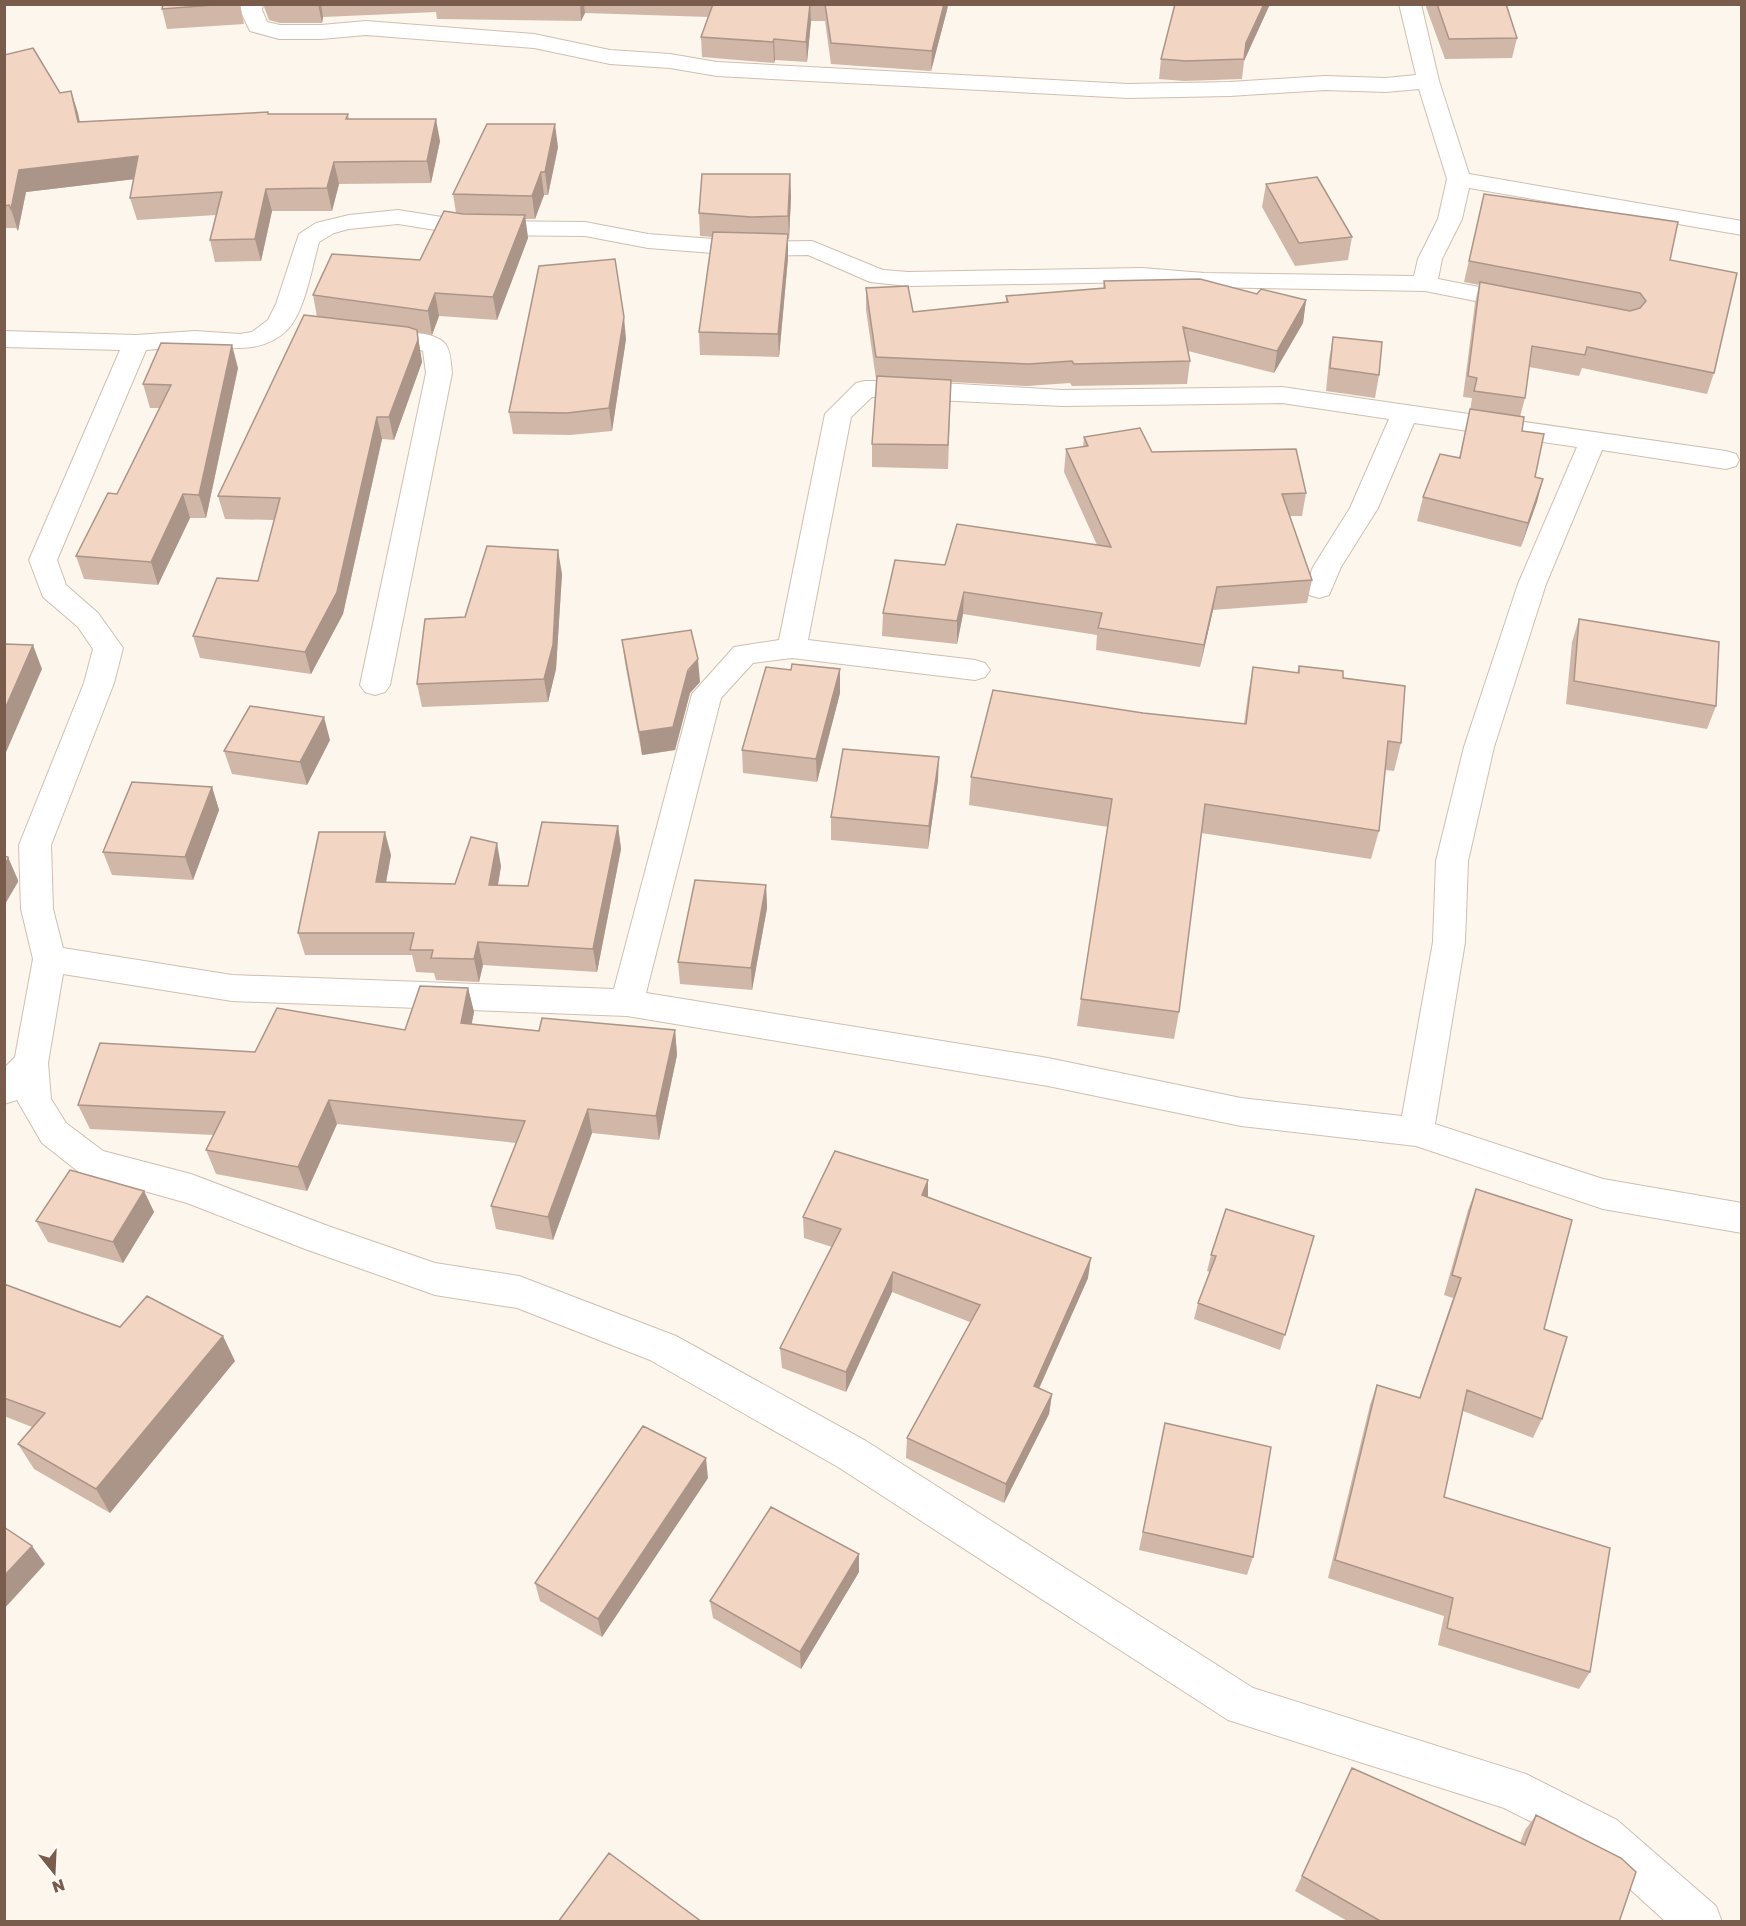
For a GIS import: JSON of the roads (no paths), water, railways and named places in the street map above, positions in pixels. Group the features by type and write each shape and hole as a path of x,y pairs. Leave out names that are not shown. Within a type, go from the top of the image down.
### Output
{"street":[{"path":"252,4 251,10 258,26 279,32 321,32 366,27 395,32 534,40 610,57 717,69 1128,91 1325,84 1386,85 1428,81"},
{"path":"1410,4 1428,81 1459,179 1450,219 1430,259 1425,284"},
{"path":"1459,179 1742,228"},
{"path":"4,339 136,343 195,339 240,342 260,338 290,325 289,304 308,239 326,228 349,222 398,217 467,228 585,229 648,241 752,249 812,248 879,277 908,279 1142,274 1204,280 1315,280 1425,284 1542,305"},
{"path":"348,332 418,340 435,347 439,373 375,685"},
{"path":"136,343 43,560 53,590 88,620 108,648 99,683 35,845 37,909 49,959 31,1063 34,1101 54,1133 93,1163 191,1189 318,1238 435,1279 519,1292 663,1348 852,1454 1243,1705 1510,1789 1602,1835 1700,1922"},
{"path":"792,648 838,414 865,389 906,389 1062,398 1282,395 1726,460"},
{"path":"1319,588 1327,567 1364,508 1405,413"},
{"path":"1416,1132 1449,942 1452,861 1479,747 1532,584 1593,441"},
{"path":"627,1002 707,694 744,654 792,648 975,670"},
{"path":"49,959 232,988 627,1002 1048,1072 1241,1112 1416,1132 1603,1194 1742,1218"},
{"path":"4,1090 31,1063"}]}
